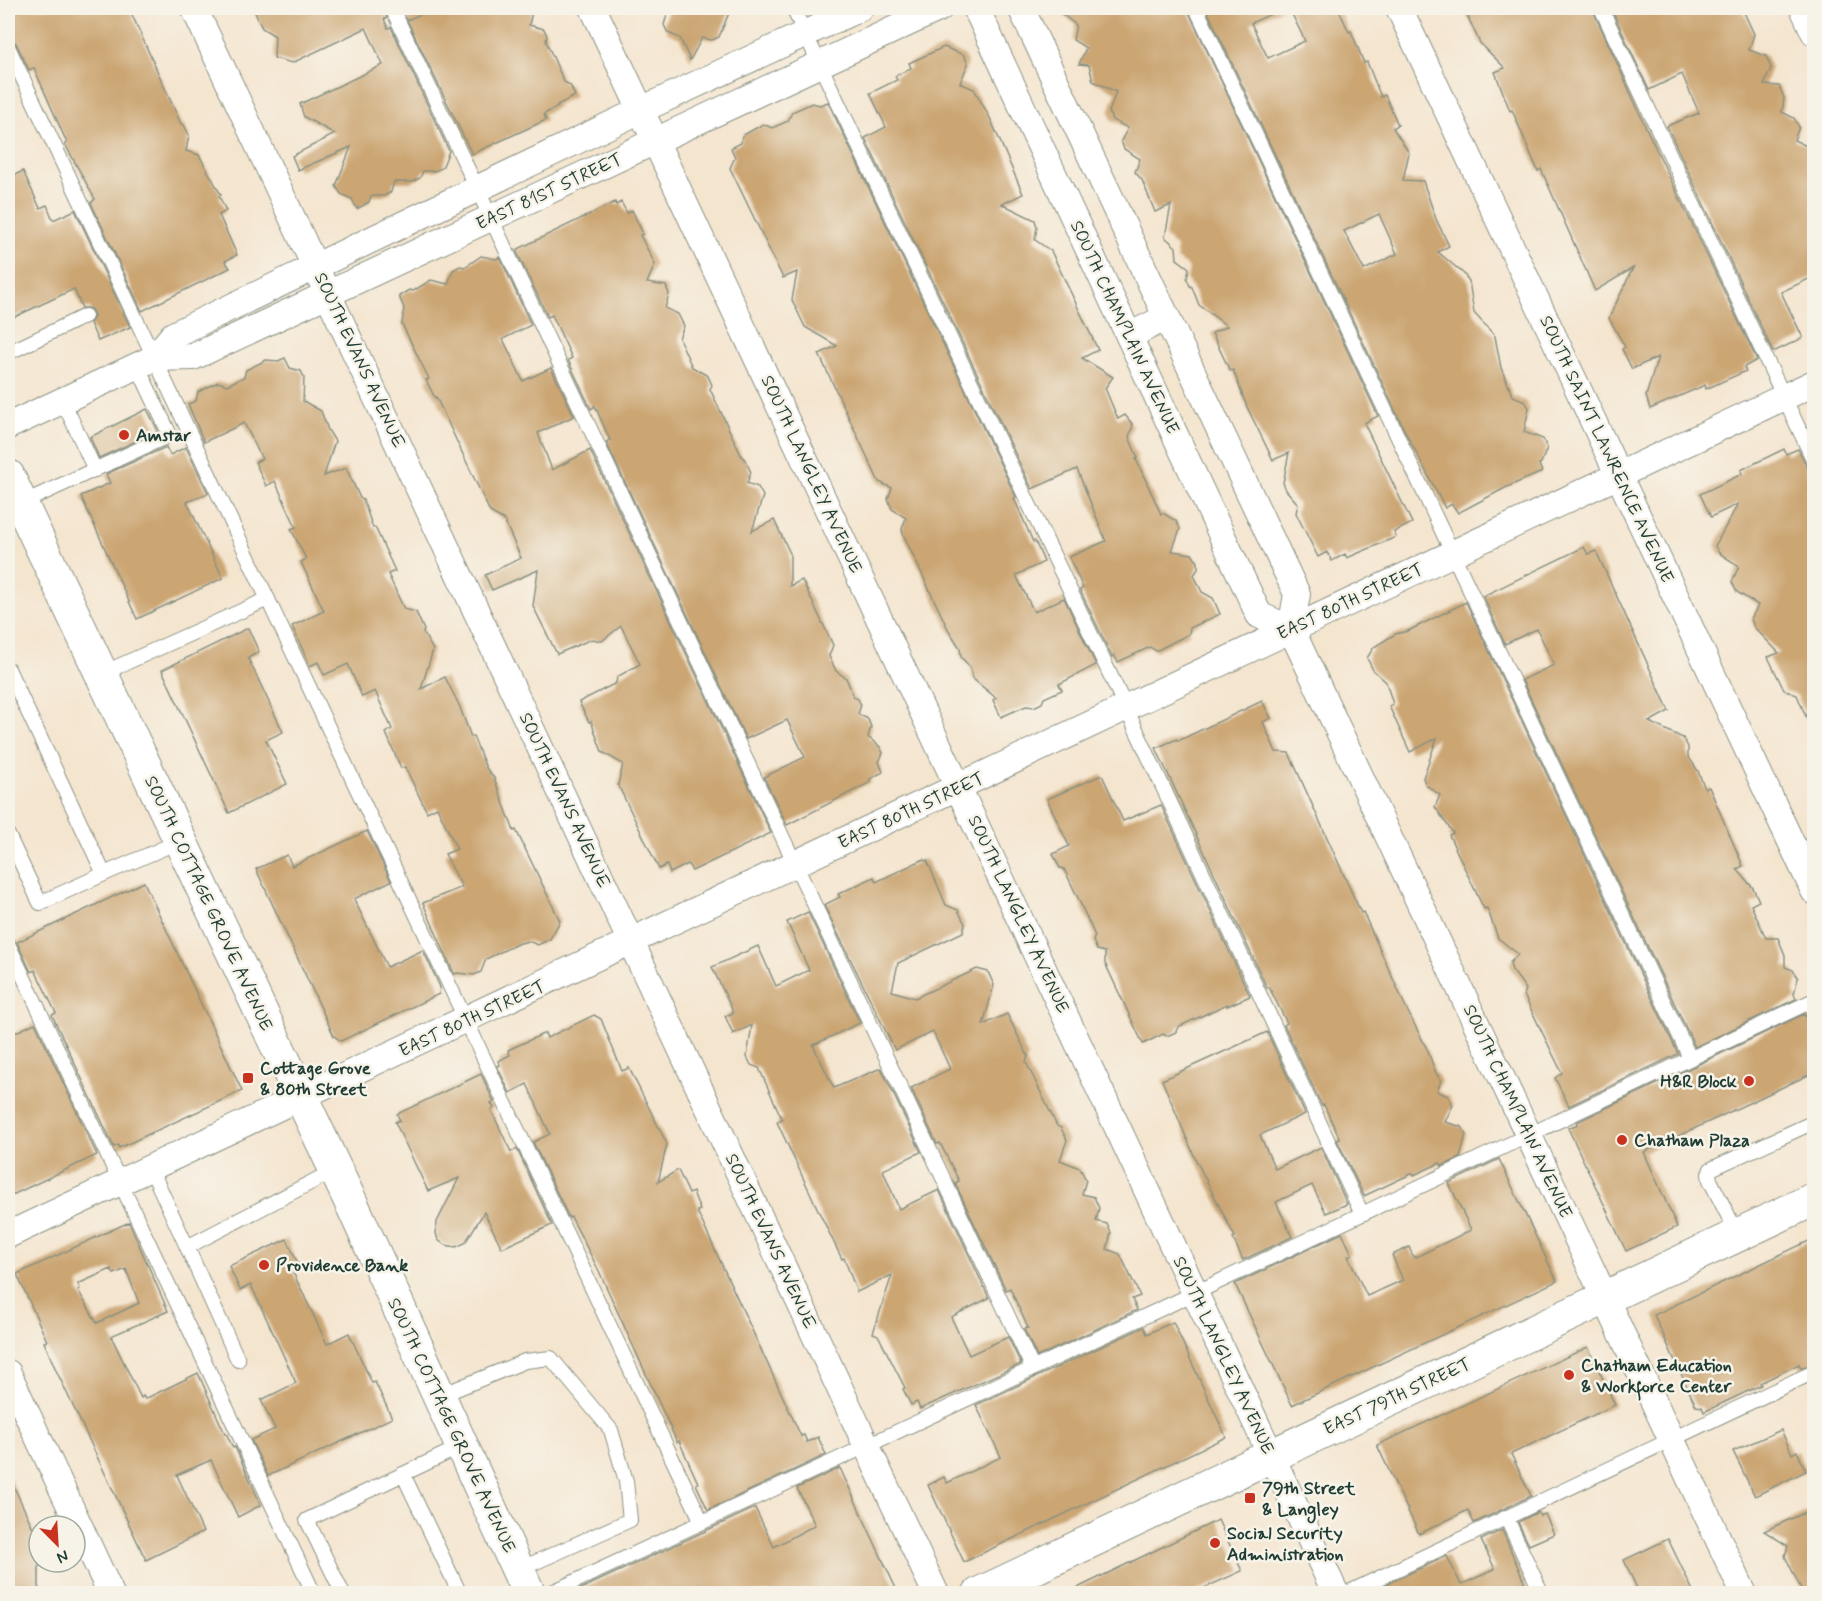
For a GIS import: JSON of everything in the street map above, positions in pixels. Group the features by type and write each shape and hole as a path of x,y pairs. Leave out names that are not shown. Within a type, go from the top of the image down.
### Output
{"main road":[{"name":"SOUTH COTTAGE GROVE AVENUE","path":"14,490 302,1099 524,1582"},
{"name":"EAST 79TH STREET","path":"979,1593 1815,1199"}],"street":[{"name":"SOUTH EVANS AVENUE","path":"194,8 936,1593"},
{"name":"SOUTH LANGLEY AVENUE","path":"593,8 1336,1593"},
{"name":"EAST 81ST STREET","path":"146,362 173,335 641,110 860,8"},
{"name":"EAST 81ST STREET","path":"8,426 146,362 194,357 940,8"},
{"name":"SOUTH CHAMPLAIN AVENUE","path":"976,8 1259,615 1291,629 1744,1593"},
{"path":"1021,8 1297,594 1291,629"},
{"name":"SOUTH SAINT LAWRENCE AVENUE","path":"1399,8 1815,891"},
{"path":"1803,8 1815,32"},
{"path":"1129,336 1167,317"},
{"name":"EAST 80TH STREET","path":"8,1235 302,1099 1815,383"},
{"path":"8,1373 111,1593"}],"lane":[{"path":"392,8 1033,1368"},
{"path":"793,8 1126,708 1362,1214"},
{"path":"1196,8 1690,1058"},
{"path":"1601,8 1815,461"},
{"path":"8,47 146,362 268,599 702,1522"},
{"path":"8,353 85,316"},
{"path":"14,490 95,470 171,435 146,362"},
{"path":"63,401 95,470"},
{"path":"101,674 268,599"},
{"path":"8,669 104,874"},
{"path":"8,835 40,903 180,841"},
{"path":"8,944 314,1593"},
{"path":"548,1593 1195,1293 1815,1000"},
{"path":"1738,1235 1710,1180 1709,1174 1712,1169 1815,1122"},
{"path":"151,1169 238,1360"},
{"path":"187,1246 335,1170"},
{"path":"439,1396 525,1361 551,1358 611,1430 626,1481 630,1520 524,1582"},
{"path":"1345,1593 1815,1372"},
{"path":"343,1593 308,1520 462,1446"},
{"path":"403,1474 460,1593"},
{"path":"1506,1518 1542,1593"}],"building":[{"path":"8,8 129,8 181,124 184,125 189,135 186,151 199,155 221,195 219,196 226,211 219,215 237,255 225,261 230,268 142,311 91,203 95,199 65,144 67,143 34,68 29,70 16,43 8,38"},
{"path":"253,8 383,8 388,28 391,27 449,151 442,168 423,171 420,178 412,182 394,182 391,192 384,196 371,196 369,202 357,209 352,199 341,194 336,186 351,147 298,170 292,156 335,134 304,117 300,104 383,65 366,28 292,63 274,58 275,36 262,28"},
{"path":"434,8 533,8 529,25 544,29 547,36 546,41 564,82 570,85 575,96 544,114 546,120 472,154 407,20"},
{"path":"669,8 731,8 719,37 712,40 702,38 690,60 680,38 668,33 664,25"},
{"path":"1054,8 1187,8 1378,416 1364,423 1412,523 1394,532 1396,537 1347,558 1345,554 1332,561 1327,552 1318,557 1296,513 1298,504 1283,483 1289,453 1273,460 1247,407 1233,370 1230,371 1212,333 1227,326 1199,305 1187,279 1189,268 1177,259 1176,247 1165,237 1171,205 1155,212 1142,180 1135,172 1140,159 1124,149 1121,141 1128,128 1112,120 1109,112 1116,92 1093,81 1089,65 1079,64 1086,48 1073,40 1076,25"},
{"path":"1206,8 1284,8 1251,23 1268,58 1305,41 1289,8 1338,8 1349,32 1351,31 1364,63 1367,62 1381,97 1385,95 1398,125 1393,128 1409,153 1403,180 1423,181 1436,219 1449,246 1438,252 1469,281 1474,313 1495,336 1501,368 1513,396 1525,401 1529,408 1524,432 1543,439 1547,448 1539,464 1542,472 1507,487 1458,513 1452,504 1445,508 1404,429","holes":["1379,214 1397,254 1364,270 1344,231"]},
{"path":"1476,8 1592,8 1649,134 1757,360 1744,367 1746,371 1706,389 1705,385 1650,409 1646,396 1658,357 1632,369 1622,349 1625,347 1609,318 1633,268 1595,291 1541,169 1538,171 1512,110 1510,111 1495,72 1505,68 1480,43 1466,13"},
{"path":"1611,8 1742,8 1754,34 1749,50 1766,56 1771,68 1764,85 1779,86 1784,98 1782,112 1794,118 1799,127 1794,140 1809,147 1815,160 1815,276 1781,292 1803,338 1773,352 1667,126 1699,113 1682,74 1649,90"},
{"path":"944,47 964,55 968,64 960,83 974,89 990,118 1023,194 1002,204 1035,220 1037,227 1035,240 1051,251 1098,350 1082,358 1113,377 1105,388 1118,419 1125,415 1133,425 1129,437 1138,458 1136,459 1161,514 1176,521 1180,529 1172,551 1192,554 1198,562 1198,569 1194,575 1202,592 1213,598 1220,614 1190,628 1189,634 1156,651 1150,647 1118,662 1114,655 1112,657 1080,590 1083,588 1069,557 1106,541 1077,469 1032,489 865,138 886,127 870,93 897,80 895,76 911,68 909,63"},
{"path":"828,102 1016,497 1014,498 1044,562 1016,575 1034,612 1064,598 1096,665 1059,684 1062,690 1044,698 1042,703 1034,707 1026,706 1001,717 993,700 996,698 972,678 970,667 961,657 960,648 948,629 903,534 902,529 906,518 892,509 888,499 892,488 879,482 819,354 837,346 805,327 792,300 797,272 783,278 730,168 735,157 731,148 741,143 742,136 763,124 772,128 788,121 792,112 812,103 820,105"},
{"path":"23,171 40,208 47,205 53,220 75,210 130,327 98,341 90,323 94,317 93,313 90,308 82,308 74,289 8,320 8,178"},
{"path":"615,202 616,205 621,202 627,213 632,210 643,234 640,235 655,264 647,283 666,286 669,294 665,308 678,314 684,326 679,338 692,367 708,376 712,385 710,389 751,472 747,483 758,487 763,496 752,531 774,520 790,553 790,586 802,580 833,645 829,656 836,671 846,678 854,697 861,705 858,714 868,719 871,727 868,737 880,747 883,753 879,762 883,772 870,779 871,782 787,825 764,777 805,757 787,720 746,739 606,442 610,440 595,406 591,409 568,360 572,358 552,315 548,317 516,250"},
{"path":"481,256 496,259 500,257 531,325 503,339 523,381 551,368 574,416 538,433 552,470 590,450 771,833 692,871 688,864 670,873 667,865 659,869 618,785 623,764 602,752 591,721 589,722 579,702 616,683 617,677 640,664 621,626 602,641 592,639 557,654 533,606 538,570 492,590 485,575 521,558 504,520 490,512 426,380 429,379 402,324 404,308 399,296 431,280 448,284 453,270 460,266 465,267"},
{"path":"285,358 290,368 301,371 304,377 303,401 321,411 335,441 324,476 346,468 395,571 388,574 404,609 416,612 433,650 421,689 445,677 486,768 494,778 514,831 516,830 560,921 550,939 538,945 528,941 517,944 486,959 481,972 474,975 454,974 423,903 462,887 445,854 457,849 437,807 427,812 405,767 401,768 386,733 392,729 375,691 362,697 348,664 324,675 318,662 310,666 292,626 324,611 301,562 306,559 291,529 296,527 275,481 266,486 255,462 262,459 244,423 204,442 188,404 196,401 198,392 218,382 227,385 244,377 246,370 266,360 278,361"},
{"name":"Amstar","path":"147,409 158,431 99,458 90,437"},
{"path":"166,447 170,455 186,447 208,493 187,502 223,578 137,619 81,496 110,483 106,474"},
{"path":"1784,449 1786,454 1798,449 1810,473 1815,471 1814,736 1797,695 1784,690 1768,657 1779,653 1754,627 1751,619 1758,605 1737,592 1732,582 1739,566 1719,553 1715,546 1738,504 1711,517 1700,494 1742,474 1741,470"},
{"path":"1584,547 1588,554 1596,551 1669,711 1649,722 1683,738 1688,747 1688,756 1698,771 1705,789 1709,787 1743,866 1737,869 1753,888 1759,901 1751,905 1766,938 1778,938 1785,955 1785,967 1793,970 1798,978 1794,994 1796,999 1695,1047 1522,680 1554,665 1537,629 1505,644 1483,596"},
{"path":"1466,602 1678,1054 1569,1106 1555,1078 1562,1073 1524,995 1526,989 1512,970 1510,963 1518,954 1498,938 1487,908 1484,909 1449,835 1453,833 1435,807 1440,795 1426,785 1423,778 1437,738 1410,752 1389,706 1393,704 1386,682 1373,670 1367,658 1374,647 1395,634 1408,631"},
{"path":"248,628 259,652 248,658 283,732 266,740 287,784 229,813 162,670"},
{"path":"1262,701 1271,718 1263,722 1276,752 1289,753 1361,913 1363,912 1428,1051 1441,1081 1437,1091 1448,1096 1453,1105 1445,1122 1462,1127 1466,1134 1460,1158 1442,1166 1440,1163 1414,1175 1413,1173 1364,1196 1337,1140 1340,1139 1284,1025 1287,1023 1269,987 1267,988 1156,748 1177,739 1178,741"},
{"path":"1102,775 1123,821 1161,805 1250,996 1178,1027 1176,1032 1167,1036 1163,1034 1143,1044 1105,963 1105,952 1097,950 1093,941 1095,936 1078,898 1064,869 1060,868 1053,854 1069,846 1047,799"},
{"path":"367,831 391,881 354,899 387,967 423,950 440,987 439,994 341,1041 334,1036 256,869 287,855 292,866"},
{"path":"924,859 927,860 946,905 958,910 965,924 963,932 898,963 892,991 915,998 977,969 988,972 994,985 983,1025 1007,1014 1028,1056 1026,1062 1057,1126 1061,1128 1067,1140 1060,1160 1080,1168 1086,1180 1082,1194 1094,1197 1099,1208 1096,1221 1107,1224 1111,1233 1107,1249 1120,1254 1140,1296 1132,1299 1137,1310 1037,1357 1024,1329 1028,1328 1010,1288 1006,1290 955,1183 959,1181 940,1143 937,1144 911,1088 950,1069 933,1032 895,1050 824,905 840,897 838,894 874,877 876,882"},
{"path":"144,882 242,1091 119,1148 118,1145 114,1147 52,1015 56,1013 35,970 31,972 17,942"},
{"path":"808,912 860,1023 813,1045 834,1088 881,1068 921,1152 883,1170 899,1209 939,1190 989,1298 951,1317 969,1355 1008,1337 1021,1364 920,1409 917,1402 911,1405 903,1389 905,1388 878,1335 873,1333 892,1275 857,1292 844,1258 842,1259 777,1122 782,1119 759,1068 751,1065 747,1057 752,1025 733,1034 725,1016 733,1013 712,967 758,946 776,986 809,970 787,922"},
{"name":"Chatham Plaza","path":"1815,1013 1815,1072 1644,1152 1677,1227 1626,1251 1568,1128 1804,1014 1806,1017"},
{"path":"594,1015 601,1019 622,1071 629,1068 667,1144 658,1182 678,1170 689,1194 693,1192 700,1210 697,1211 801,1436 804,1435 807,1442 818,1437 826,1455 708,1510 679,1441 677,1442 599,1271 571,1217 569,1218 533,1142 550,1134 527,1084 510,1093 497,1066 500,1065 498,1061 510,1055 508,1050 545,1033 547,1038"},
{"path":"35,1023 97,1155 8,1197 8,1036"},
{"path":"1267,1032 1305,1114 1260,1135 1275,1169 1321,1147 1347,1204 1326,1213 1312,1185 1276,1202 1292,1237 1243,1260 1233,1238 1235,1237 1195,1158 1162,1080"},
{"path":"481,1074 494,1102 491,1103 494,1108 491,1110 511,1152 517,1149 552,1225 502,1248 484,1212 465,1243 456,1247 445,1245 438,1240 437,1222 459,1178 428,1191 395,1122 400,1120 397,1114"},
{"path":"1499,1159 1557,1281 1292,1405 1235,1284 1342,1233 1352,1254 1348,1256 1367,1296 1403,1280 1392,1255 1409,1247 1414,1258 1471,1230 1449,1183"},
{"path":"129,1222 168,1311 111,1336 141,1398 143,1396 145,1399 198,1373 225,1434 233,1448 235,1447 261,1505 238,1517 211,1460 177,1475 203,1532 146,1560 56,1370 44,1342 47,1341 17,1274","holes":["111,1269 114,1274 126,1269 139,1303 97,1323 78,1290 80,1289 78,1284"]},
{"path":"1815,1238 1815,1363 1801,1368 1799,1364 1704,1412 1702,1407 1696,1406 1654,1315"},
{"path":"287,1239 298,1264 291,1268 327,1344 349,1333 372,1383 375,1382 392,1418 268,1476 251,1440 275,1429 261,1400 296,1383 251,1285 240,1290 229,1266"},
{"path":"1173,1322 1226,1437 964,1562 928,1485 944,1477 947,1483 1001,1457 976,1405 1144,1327 1147,1334"},
{"path":"1588,1347 1615,1405 1511,1454 1531,1496 1474,1523 1468,1510 1419,1534 1377,1445"},
{"path":"1781,1430 1792,1454 1797,1451 1806,1471 1755,1496 1733,1451"},
{"path":"840,1468 898,1593 572,1593 755,1508 774,1547 815,1525 797,1488"},
{"path":"8,1474 27,1515 27,1574 39,1574 39,1593 8,1593"},
{"path":"1815,1508 1815,1593 1803,1593 1785,1556 1788,1546 1764,1531"},
{"path":"1538,1512 1540,1516 1545,1514 1554,1534 1529,1545 1518,1522"},
{"path":"1218,1520 1242,1571 1193,1593 1067,1593"},
{"path":"1502,1530 1529,1593 1367,1593 1447,1556 1461,1585 1495,1569 1481,1540"},
{"path":"1668,1539 1694,1593 1639,1593 1624,1560"}],"place":[{"name":"Amstar","path":"124,435"},
{"name":"Cottage Grove & 80th Street","path":"248,1078"},
{"name":"H&R Block","path":"1749,1081"},
{"name":"Chatham Plaza","path":"1622,1140"},
{"name":"Providence Bank","path":"264,1265"},
{"name":"Chatham Education & Workforce Center","path":"1569,1375"},
{"name":"79th Street & Langley","path":"1250,1498"},
{"name":"Social Security Administration","path":"1215,1543"}]}
